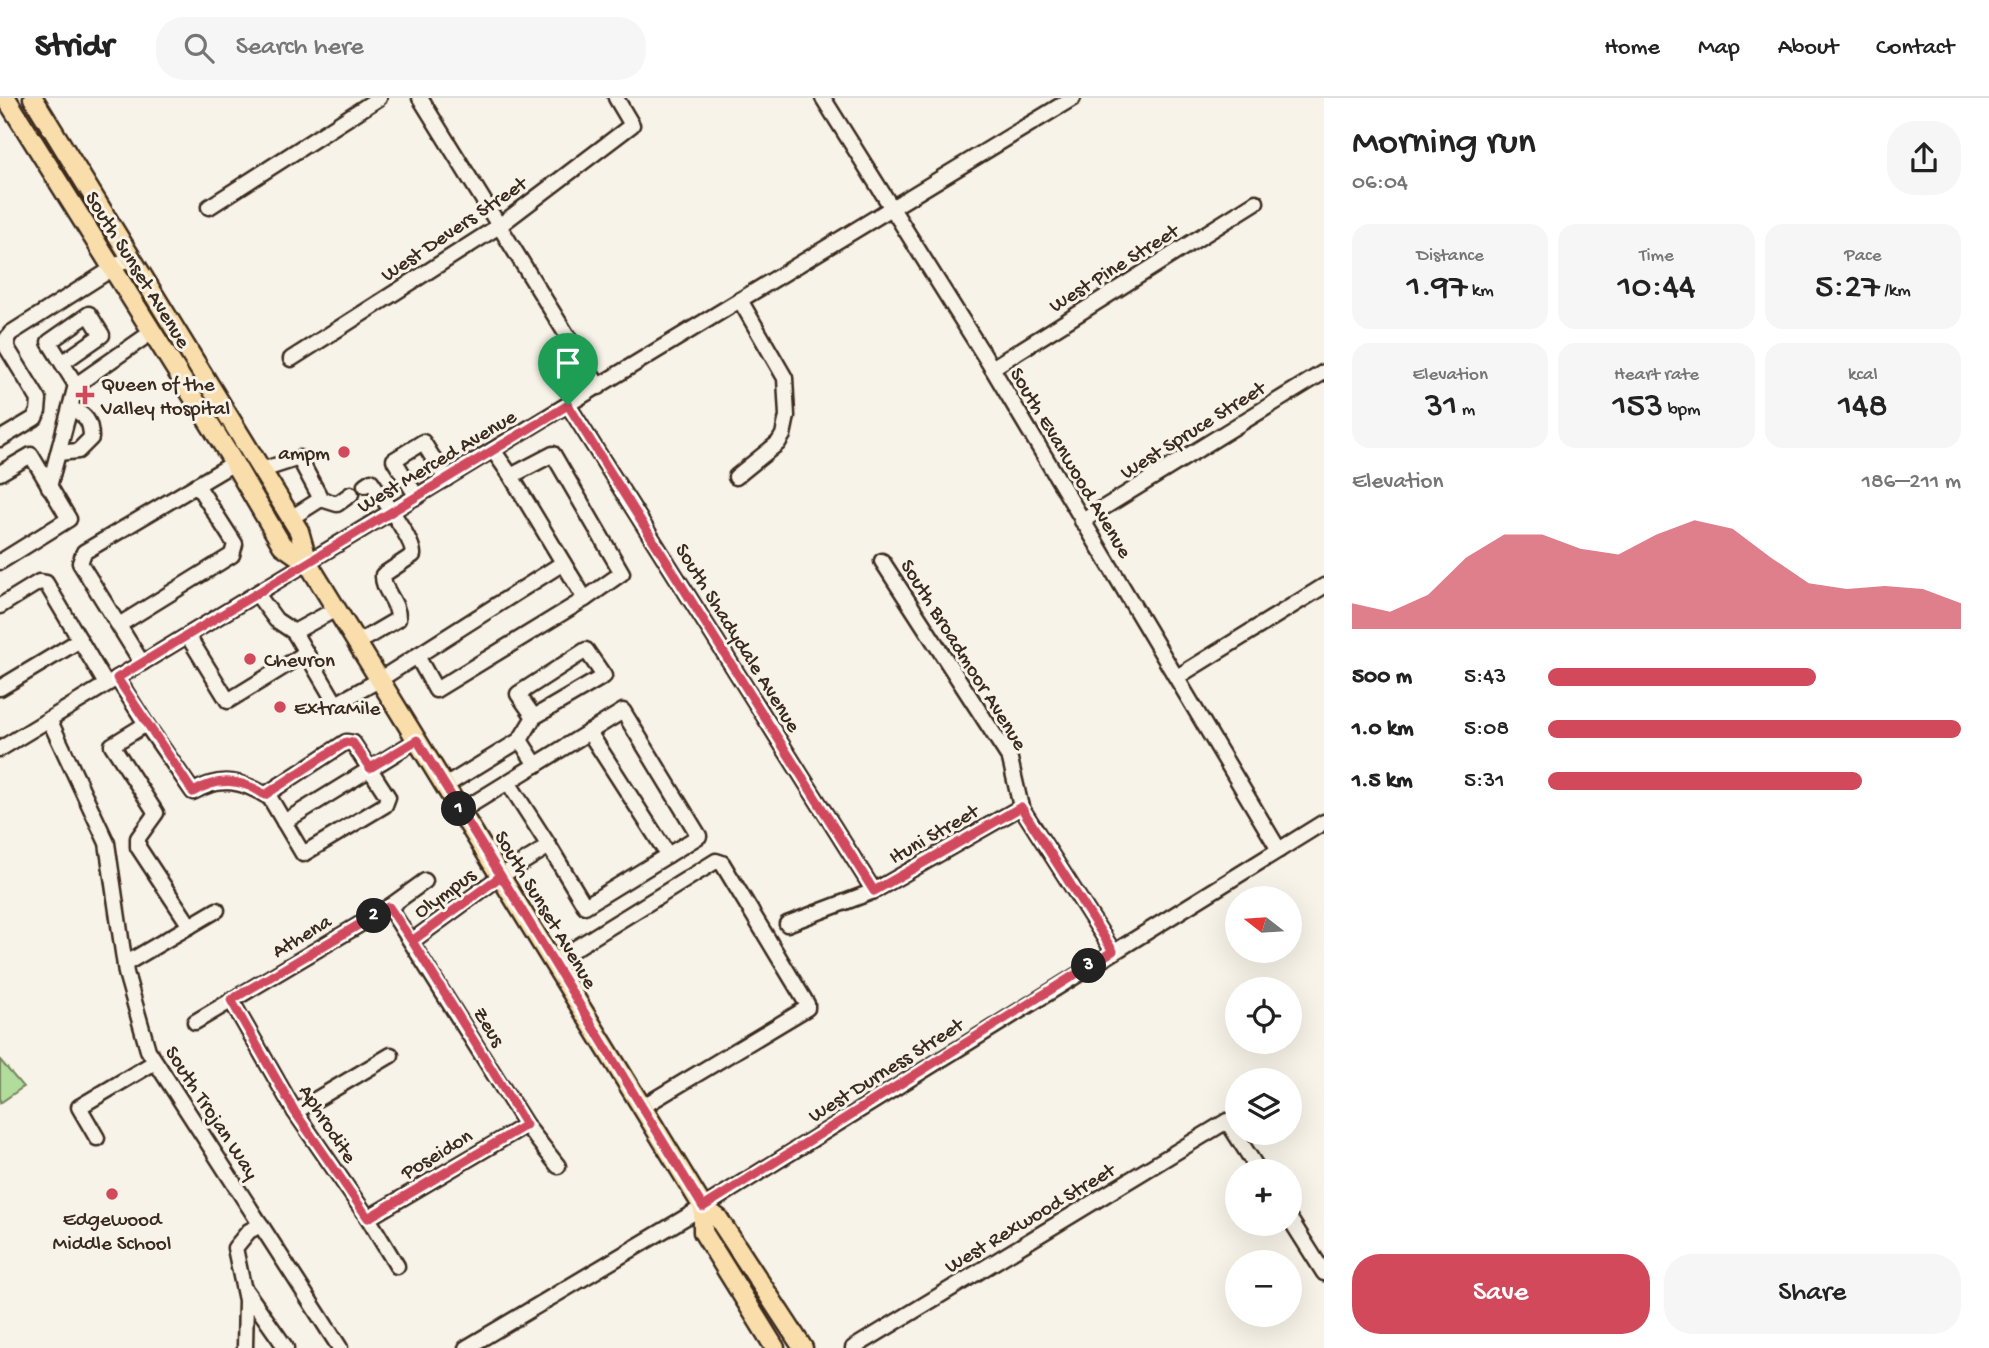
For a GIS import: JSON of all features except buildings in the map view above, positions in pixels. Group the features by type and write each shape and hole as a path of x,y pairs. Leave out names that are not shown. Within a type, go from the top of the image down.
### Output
{"main road":[{"name":"South Sunset Avenue","path":"6,98 234,463 282,545 308,563"},
{"name":"South Sunset Avenue","path":"33,98 299,531 308,563 703,1207 718,1218 803,1348"},
{"name":"South Sunset Avenue","path":"703,1207 703,1232 775,1348"}],"street":[{"path":"209,207 379,98"},
{"path":"419,98 599,387"},
{"name":"West Devers Street","path":"291,359 499,226 632,125 616,98"},
{"name":"South Evanwood Avenue","path":"823,98 992,368 1279,850"},
{"name":"West Merced Avenue","path":"0,749 1073,98"},
{"name":"West Pine Street","path":"992,368 1256,202"},
{"path":"0,439 35,418 39,400 7,348 7,338 132,256"},
{"path":"736,477 778,443 788,416 785,378 740,300"},
{"path":"49,487 76,385 152,332"},
{"path":"62,363 76,385"},
{"name":"West Spruce Street","path":"1082,521 1324,372"},
{"name":"South Shadydale Avenue","path":"568,405 874,891"},
{"path":"58,453 78,451 91,438 88,419 83,413 70,408"},
{"path":"417,497 394,460 423,442 446,479"},
{"path":"494,450 585,599"},
{"path":"417,656 436,690 585,599 622,573 552,454 512,476"},
{"path":"0,473 31,455 69,519 0,562"},
{"path":"262,470 299,458 321,499 337,504 351,494"},
{"path":"142,663 80,563 84,552 234,463"},
{"path":"357,643 396,621 399,616 383,582 383,575 413,555 414,549 371,481 365,485"},
{"path":"118,625 232,555 235,544 197,485"},
{"path":"291,518 321,499"},
{"name":"South Broadmoor Avenue","path":"882,561 1010,759 1021,807 1113,951"},
{"path":"257,593 276,620 294,632 336,704 379,680 563,563"},
{"path":"0,606 39,582 46,583 80,640 146,724 193,792 202,786 226,780 243,782 270,798 303,854 385,805 388,797 353,743 346,742 265,795"},
{"path":"1177,677 1324,586"},
{"path":"294,632 336,609"},
{"path":"188,636 228,701 306,653"},
{"path":"0,688 80,640"},
{"path":"445,786 520,740 534,717 604,676 586,650 518,694 534,717"},
{"path":"461,811 623,711 699,836 585,906 508,782"},
{"name":"South Trojan Way","path":"49,719 107,843 125,964 148,1051 340,1348"},
{"path":"146,724 112,745 156,813 138,838 138,848 190,926"},
{"path":"589,732 667,855"},
{"path":"284,822 417,740"},
{"path":"520,740 536,765"},
{"name":"Ituni Street","path":"787,924 874,891 1021,807"},
{"name":"West Durness Street","path":"466,1348 703,1207 1324,822"},
{"name":"Olympus","path":"412,941 501,876 549,846"},
{"path":"553,962 718,862 722,863 807,1004 805,1011 642,1107"},
{"name":"Athena","path":"195,1022 389,907 425,881"},
{"name":"Zeus","path":"389,907 526,1125 558,1166"},
{"path":"125,964 217,911"},
{"name":"Aphrodite","path":"231,1000 295,1112 368,1218 397,1266"},
{"path":"295,1112 391,1055"},
{"path":"97,1138 79,1107 155,1062"},
{"name":"West Rexwood Street","path":"853,1348 1227,1121 1251,1159"},
{"name":"Poseidon","path":"368,1218 526,1125"},
{"path":"244,1348 246,1300 235,1248 249,1231 261,1226"},
{"path":"1301,1236 1324,1273"},
{"path":"243,1287 286,1348"}],"green space":[{"path":"0,1060 23,1087 0,1103"}],"place":[{"name":"Queen of the Valley Hospital","path":"85,395"},
{"name":"ampm","path":"344,452"},
{"name":"Chevron","path":"250,659"},
{"name":"ExtraMile","path":"280,707"},
{"name":"Edgewood Middle School","path":"112,1194"}],"route":[{"path":"568,405 117,678 193,792 202,786 226,780 243,782 265,795 346,742 353,743 370,768 417,740 501,876 412,941 526,1125 368,1218 295,1112 231,1000 389,907 412,941 426,930 501,876 703,1207 1113,951 1021,807 874,891 568,405"}]}
